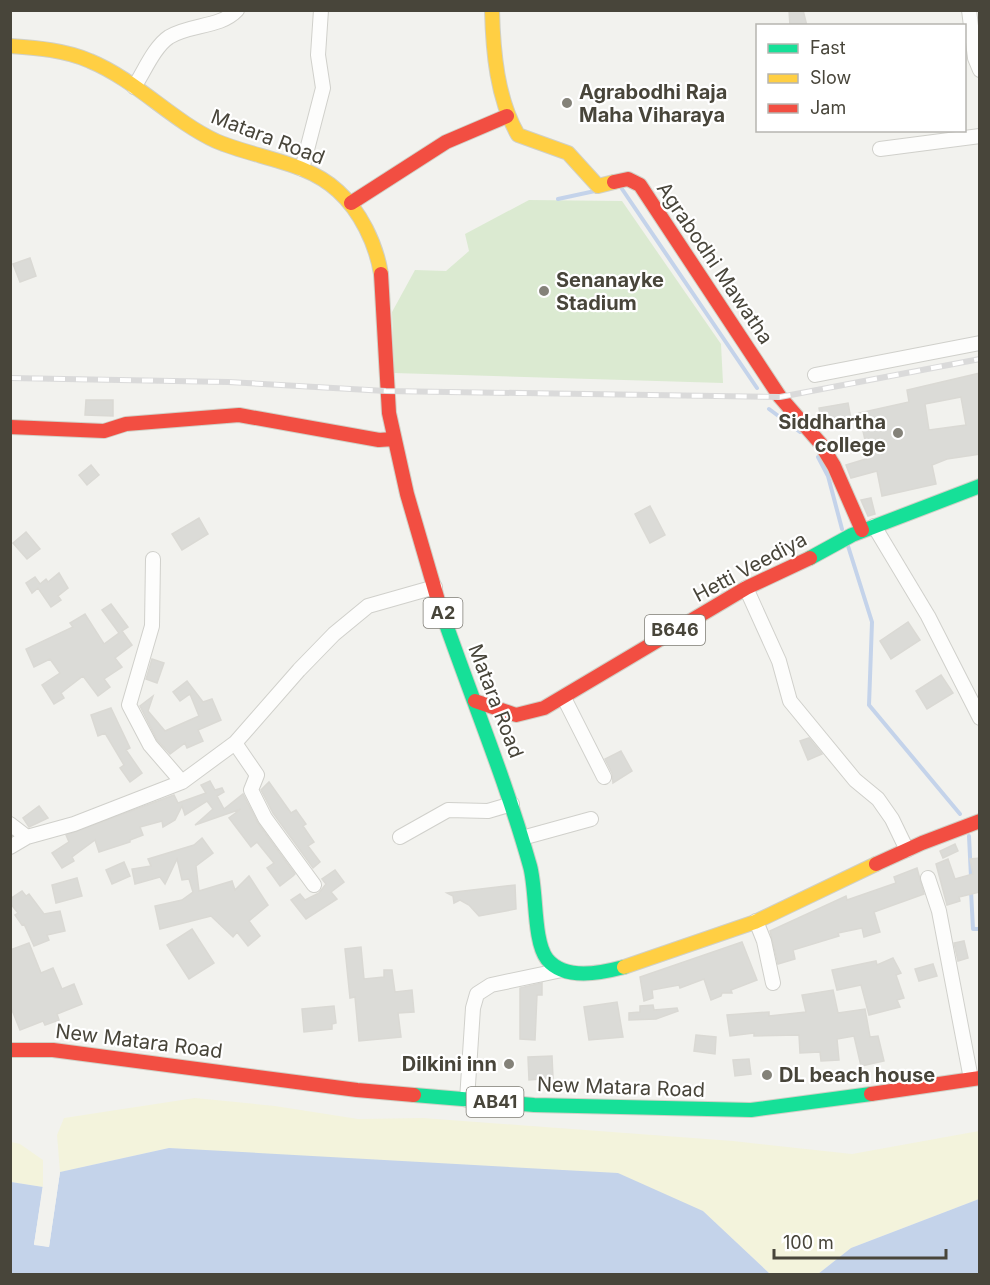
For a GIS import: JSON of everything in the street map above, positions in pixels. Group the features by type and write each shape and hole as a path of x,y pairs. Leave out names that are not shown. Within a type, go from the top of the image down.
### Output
{"main road":[{"path":"351,203 436,148 480,124 507,116 493,40 492,10"},
{"name":"Matara Road","path":"10,46 49,50 87,59 134,87 179,121 230,147 302,169 328,181 351,203 366,227 381,264 385,287 386,391 394,439 435,587 475,701 490,736 522,838 535,886 537,926 542,950"},
{"name":"Agrabodhi Mawatha","path":"507,116 518,135 568,153 598,186 628,178 640,185 780,397 820,443 834,466 863,530"},
{"path":"10,427 104,431 126,424 239,415 261,417 379,440 394,439"},
{"name":"Hetti Veediya","path":"490,736 516,715 536,712 564,698 746,588 782,573 863,530 980,486"},
{"path":"475,701 516,715"},
{"path":"542,950 546,959 561,970 586,972 627,965 756,921 907,850 976,822"},
{"name":"New Matara Road","path":"11,1048 85,1053 357,1090 534,1105 751,1110 975,1079"}],"street":[{"path":"134,87 167,38 184,29 225,20 237,10"},
{"path":"302,169 323,88 318,55 321,10"},
{"path":"969,10 973,63"},
{"path":"880,149 980,136"},
{"path":"815,375 980,343"},
{"path":"863,530 928,616 980,718"},
{"path":"153,559 152,626 129,705 150,745 182,782"},
{"path":"10,848 27,837 74,824 182,782 236,743 299,670 334,634 368,606 435,587"},
{"path":"746,588 779,661 790,701 855,780 878,799 892,819 907,850"},
{"path":"564,698 604,777"},
{"path":"236,743 257,775 251,790 265,818 314,885"},
{"path":"399,837 448,810 488,811 512,804"},
{"path":"522,838 591,819"},
{"path":"10,825 27,837"},
{"path":"928,878 939,911 975,1079"},
{"path":"756,921 764,941 773,983"},
{"path":"524,976 542,950"},
{"path":"467,1100 473,1008 477,994 491,985 524,976 561,970"}],"shaded area":[{"name":"Senanayke Stadium","path":"529,200 622,201 721,344 723,383 394,373 392,312 415,270 446,271 469,251 465,234"}],"sand":[{"path":"195,1098 275,1106 358,1119 423,1118 733,1141 852,1154 979,1131 979,1199 851,1248 818,1274 770,1274 703,1211 169,1148 60,1172 57,1135 64,1118"},
{"path":"11,1142 20,1144 43,1160 43,1187 11,1182"}],"water":[{"path":"169,1148 618,1173 703,1211 770,1274 11,1274 11,1182 43,1187 34,1244 49,1247 60,1172"},
{"path":"979,1199 979,1274 818,1274 851,1248"}],"pier":[{"path":"57,1172 60,1172 49,1247 34,1245 43,1184 46,1187 37,1242 47,1244"}],"building":[{"path":"789,10 803,10 806,24 790,24"},
{"path":"30,258 36,276 20,282 13,264"},
{"path":"980,373 980,454 947,459 932,465 936,484 882,496 877,471 851,478 846,465 869,458 859,413 909,402 907,390","holes":["961,397 966,425 929,430 925,404"]},
{"path":"86,400 113,400 113,416 85,415"},
{"path":"848,403 851,419 822,425 819,408"},
{"path":"91,465 99,475 87,485 79,475"},
{"path":"871,498 875,514 868,516 861,500"},
{"path":"650,506 665,535 650,543 635,514"},
{"path":"199,518 208,534 182,550 172,534"},
{"path":"26,532 40,549 27,559 13,543"},
{"path":"59,573 68,588 58,596 61,600 51,607 38,588 32,593 26,583 35,577 40,584 46,579 48,582"},
{"path":"111,604 128,627 122,631 132,645 115,658 122,667 104,679 110,687 98,696 83,676 61,693 64,698 54,704 42,685 60,673 50,659 34,667 26,649 73,627 70,623 85,614 104,644 119,633 102,610"},
{"path":"908,622 920,640 891,659 880,641"},
{"path":"152,659 164,663 157,683 146,679"},
{"path":"941,675 953,693 927,709 916,691"},
{"path":"187,681 203,702 212,699 221,720 198,730 203,741 187,748 185,743 170,754 157,740 140,706 153,696 148,711 165,731 199,716 190,694 180,701 173,692"},
{"path":"111,708 130,748 126,750 142,773 130,782 120,768 124,765 105,733 98,736 91,715"},
{"path":"809,738 822,754 808,760 800,741"},
{"path":"621,751 632,771 613,783 612,773 605,759"},
{"path":"210,781 215,790 222,788 224,792 217,796 224,809 243,794 258,823 295,874 280,886 267,868 274,863 257,842 251,847 229,818 241,809 195,825 213,809 207,801 185,815 182,806 175,820 163,827 162,821 140,827 143,835 130,842 99,852 95,840 72,857 74,861 62,868 52,853 69,842 66,835 174,795 178,803 206,793 201,785"},
{"path":"269,782 291,813 296,810 306,824 303,826 314,842 308,846 320,862 313,868 273,813 261,790"},
{"path":"39,806 48,818 29,827 23,818"},
{"path":"202,838 213,853 196,866 199,891 232,881 235,890 249,876 268,905 249,921 260,936 248,946 237,932 233,937 211,916 160,929 155,906 182,900 193,892 189,879 182,880 177,859 165,884 160,877 135,884 132,869 151,866 148,859 194,845"},
{"path":"955,844 958,851 943,858 940,851"},
{"path":"980,858 980,892 959,897 960,901 947,905 936,864 948,859 955,879 973,874 970,859"},
{"path":"124,862 130,876 112,884 106,870"},
{"path":"917,868 924,894 874,912 880,932 864,937 862,928 838,933 839,936 793,950 795,959 778,964 770,931 846,896 847,900 896,883 894,877"},
{"path":"335,870 344,882 331,892 337,899 306,919 291,900 300,894 305,900 319,893 326,884 322,879"},
{"path":"77,878 82,896 56,903 52,885"},
{"path":"515,885 516,909 479,916 469,905 460,900 454,903 453,896 447,893"},
{"path":"22,891 26,896 29,894 44,914 60,911 65,931 47,935 49,940 34,946 24,924 22,925 15,915 18,913 10,903 10,899"},
{"path":"192,929 214,963 189,979 167,945"},
{"path":"964,941 968,958 958,961 954,943"},
{"path":"742,942 757,980 731,990 732,993 722,993 721,996 711,1000 704,979 680,988 679,985 652,990 653,998 644,1001 640,977"},
{"path":"29,943 41,973 53,968 62,989 74,984 82,1004 57,1014 59,1020 45,1025 43,1021 20,1030 10,1005 10,950"},
{"path":"361,947 364,979 384,977 384,970 392,970 395,992 412,990 414,1012 398,1013 401,1037 359,1041 355,997 350,998 345,949"},
{"path":"893,958 901,973 896,975 904,998 897,1000 900,1007 869,1015 861,985 837,990 832,970 876,961 877,965"},
{"path":"933,964 937,976 919,981 915,969"},
{"path":"542,983 542,995 537,995 535,1040 520,1039 520,988"},
{"path":"833,990 838,1013 865,1009 870,1037 878,1036 884,1061 861,1066 854,1036 837,1039 839,1060 821,1061 820,1052 800,1053 799,1035 754,1036 754,1033 730,1036 727,1015 769,1012 769,1016 806,1012 802,995"},
{"path":"617,1002 623,1037 589,1040 584,1007"},
{"path":"653,1005 654,1010 677,1008 678,1011 656,1019 629,1020 629,1013 640,1012 640,1006"},
{"path":"334,1006 336,1023 332,1024 332,1029 304,1032 302,1009"},
{"path":"696,1035 716,1037 715,1054 694,1051"},
{"path":"552,1056 553,1078 529,1080 528,1057"},
{"path":"749,1059 751,1074 735,1076 733,1060"}],"waterway":[{"path":"620,186 757,388"},
{"path":"558,199 595,191"},
{"path":"769,409 800,432"},
{"path":"818,457 828,476 842,529"},
{"path":"848,546 872,622 869,705 960,814"},
{"path":"969,836 971,877"},
{"path":"971,891 973,929 980,929"}],"railway":[{"path":"10,378 228,382 386,391 780,397 980,359"}],"traffic: fast":[{"path":"810,558 852,535 980,486"},
{"path":"439,604 520,833 532,876 539,940 547,959 555,966 573,973 594,973 624,967"},
{"path":"414,1095 534,1105 751,1110 871,1094"}],"traffic: slow":[{"path":"492,10 495,58 501,90 505,106 518,135 568,153 598,186 614,182"},
{"path":"10,46 61,52 90,61 123,79 184,122 216,141 296,166 325,181 346,199 360,218 371,239 381,274"},
{"path":"624,967 755,922 876,864"}],"traffic: jam":[{"path":"351,203 446,142 507,116"},
{"path":"614,182 628,179 640,185 780,397 820,443 834,466 862,530"},
{"path":"381,274 389,413 407,494 439,604"},
{"path":"10,427 104,431 126,424 239,415 379,440 394,439"},
{"path":"475,701 516,715 544,708 746,588 810,558"},
{"path":"876,864 922,843 980,821"},
{"path":"10,1050 53,1050 357,1090 414,1095"},
{"path":"871,1094 980,1078"}],"place":[{"name":"Agrabodhi Raja Maha Viharaya","path":"567,103"},
{"name":"Senanayke Stadium","path":"544,291"},
{"name":"Siddhartha college","path":"898,433"},
{"name":"Dilkini inn","path":"509,1064"},
{"name":"DL beach house","path":"767,1075"}]}
